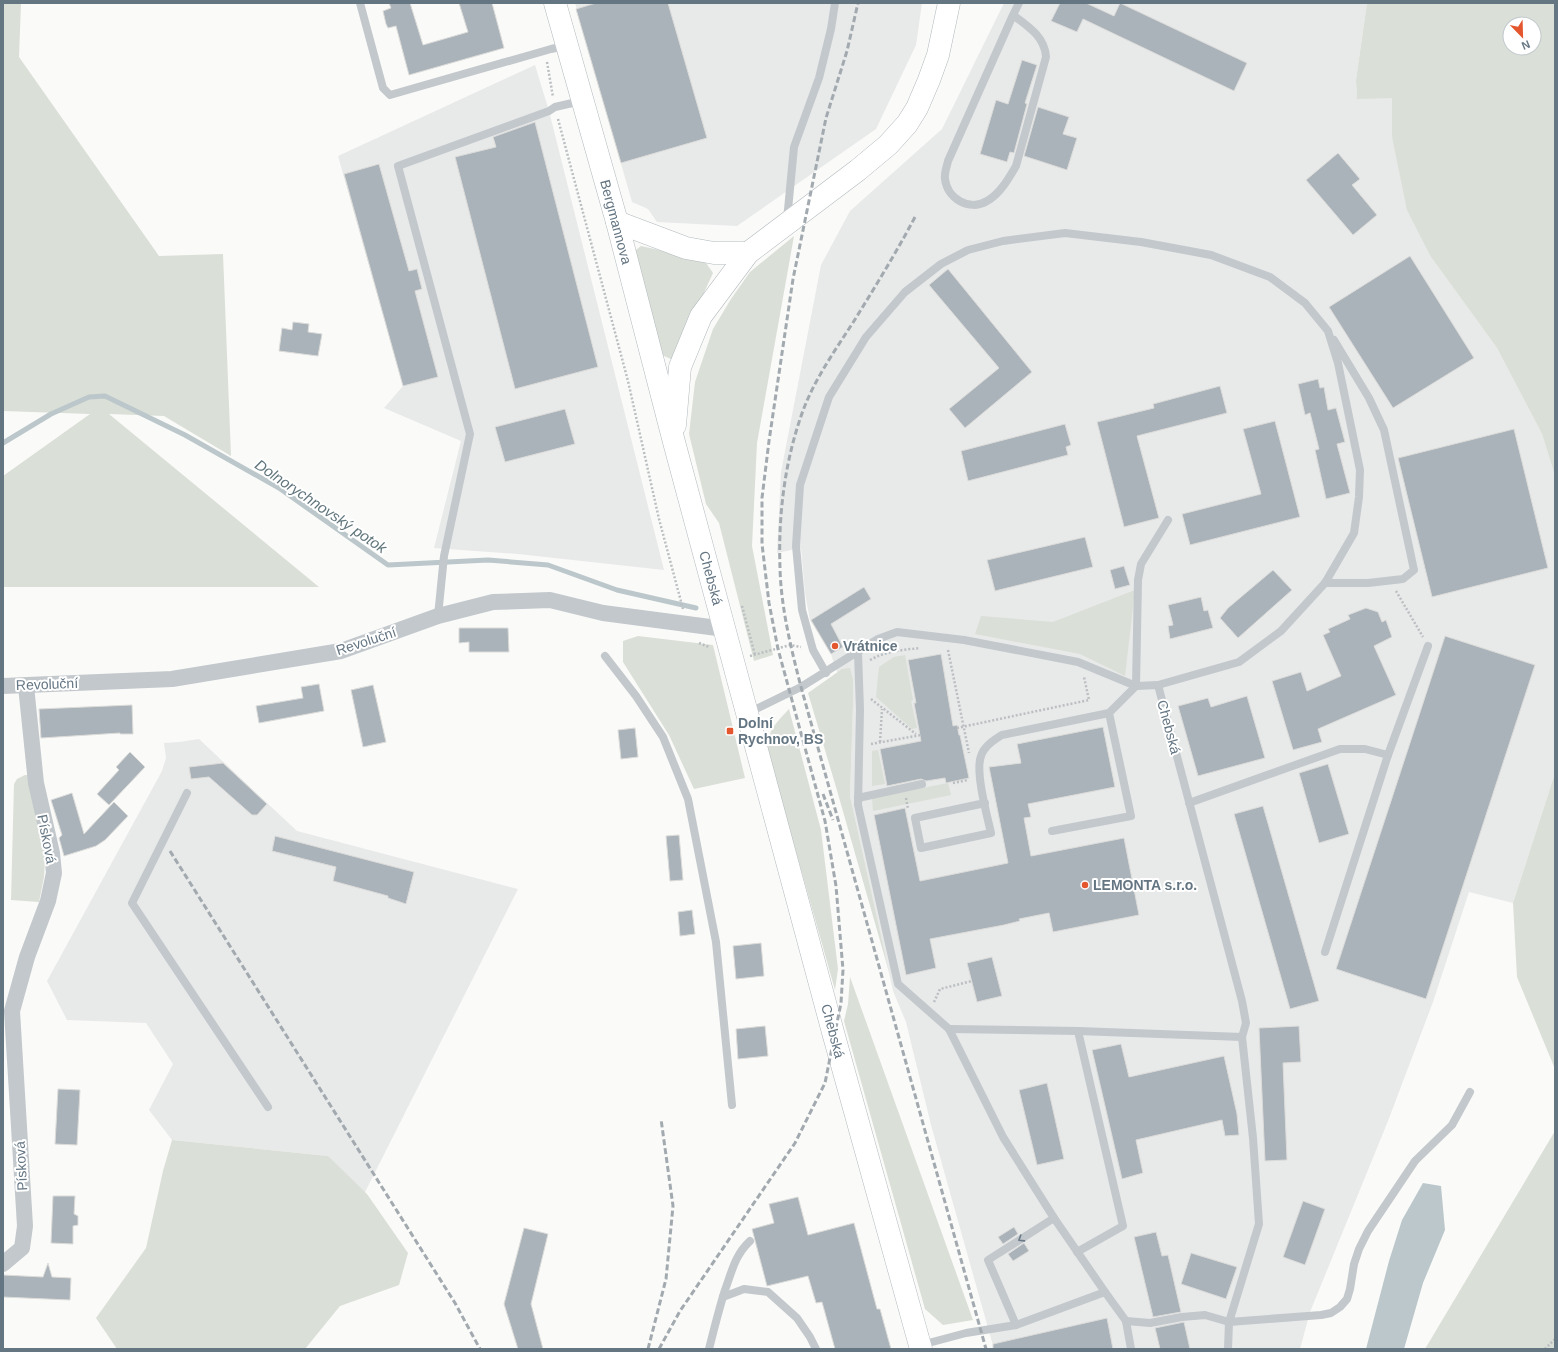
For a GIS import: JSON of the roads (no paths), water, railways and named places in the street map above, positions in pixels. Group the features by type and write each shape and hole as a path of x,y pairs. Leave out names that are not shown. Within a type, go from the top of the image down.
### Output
{"street":[{"name":"Bergmannova","path":"555,3 559,48 582,101 617,222 674,442"},
{"path":"674,442 680,367 702,316 748,253 858,170 888,145 907,124 917,108 938,55 949,3"},
{"path":"617,222 686,248 714,253 748,253"},
{"name":"Chebská","path":"674,442 734,660 834,1036 921,1347"},
{"name":"Revoluční","path":"3,686 172,679 341,651 438,616 493,602 550,600 604,613 725,629"},
{"name":"Písková","path":"3,1264 22,1248 25,1226 8,1011 48,901 54,873 52,853 36,783 26,686"}],"lane":[{"path":"360,3 383,88 390,95 559,48"},
{"path":"786,224 794,148 819,78 835,3"},
{"path":"1013,15 1040,38 1046,50 1046,57 1016,166 1008,180 987,201 975,204 962,203 952,195 947,187 945,170 948,161 1013,15 1019,3"},
{"path":"438,616 444,556 470,434 398,166 549,111 555,107 582,101"},
{"path":"826,673 813,650 802,610 796,546 800,484 828,397 866,337 905,292 941,264 968,250 1003,241 1065,233 1141,242 1211,255 1270,277 1305,303 1328,330 1369,398 1384,430 1414,570 1403,579 1368,583 1324,583"},
{"path":"1158,685 1239,662 1281,631 1324,583 1354,533 1359,497 1360,470 1338,363 1328,330"},
{"path":"985,803 915,818 921,848 991,833 979,765 984,750 992,741 1002,735 1109,713 1136,686 1138,580 1140,564 1168,520"},
{"name":"Chebská","path":"748,713 791,693 826,673 878,639 897,632 964,640 1078,662 1136,686 1158,685 1242,1001 1246,1023 1242,1037 1253,1138 1259,1224 1229,1322 1228,1349"},
{"path":"1325,952 1388,755 1428,646"},
{"path":"858,653 860,710 858,806 898,984 949,1029 1003,1137 1054,1218 1126,1321 1132,1349"},
{"path":"606,656 636,696 663,738 688,799 716,942 732,1105"},
{"path":"1052,831 1131,816 1109,713"},
{"path":"1189,803 1340,749 1365,749 1388,755"},
{"path":"858,798 922,784"},
{"path":"187,794 132,904 268,1107"},
{"path":"949,1029 1078,1031 1242,1037"},
{"path":"1077,1252 1123,1226 1078,1031"},
{"path":"1126,1321 1150,1324 1182,1317 1205,1315 1229,1322 1332,1313 1340,1307 1346,1299 1350,1289 1354,1264 1368,1231 1415,1162 1452,1125 1470,1092"},
{"path":"1016,1325 988,1260 1054,1218"},
{"path":"709,1349 733,1264 743,1247 750,1241"},
{"path":"723,1297 744,1289 768,1292 797,1318 816,1349"},
{"path":"921,1347 966,1334 1016,1325 1105,1292"}],"waterway":[{"name":"Dolnorychnovský potok","path":"3,443 51,414 89,397 105,396 185,435 279,488 388,565 488,560 548,565 617,590 696,608"}],"railway":[{"path":"659,1349 680,1311 795,1143 825,1083 841,1003 843,970 836,886 825,821 778,649 769,603 762,544 762,498 793,279 826,118 847,51 858,3"},
{"path":"915,217 878,283 820,374 804,408 797,427 784,487 780,528 780,568 782,598 787,628 801,687 986,1349"},
{"path":"823,794 833,820"},
{"path":"170,851 455,1303 480,1349"},
{"path":"648,1349 666,1279 673,1206 661,1119"}],"place":[{"name":"Vrátnice","path":"835,646"},
{"name":"Dolní Rychnov, BS","path":"730,731"},
{"name":"LEMONTA s.r.o.","path":"1085,885"}]}
